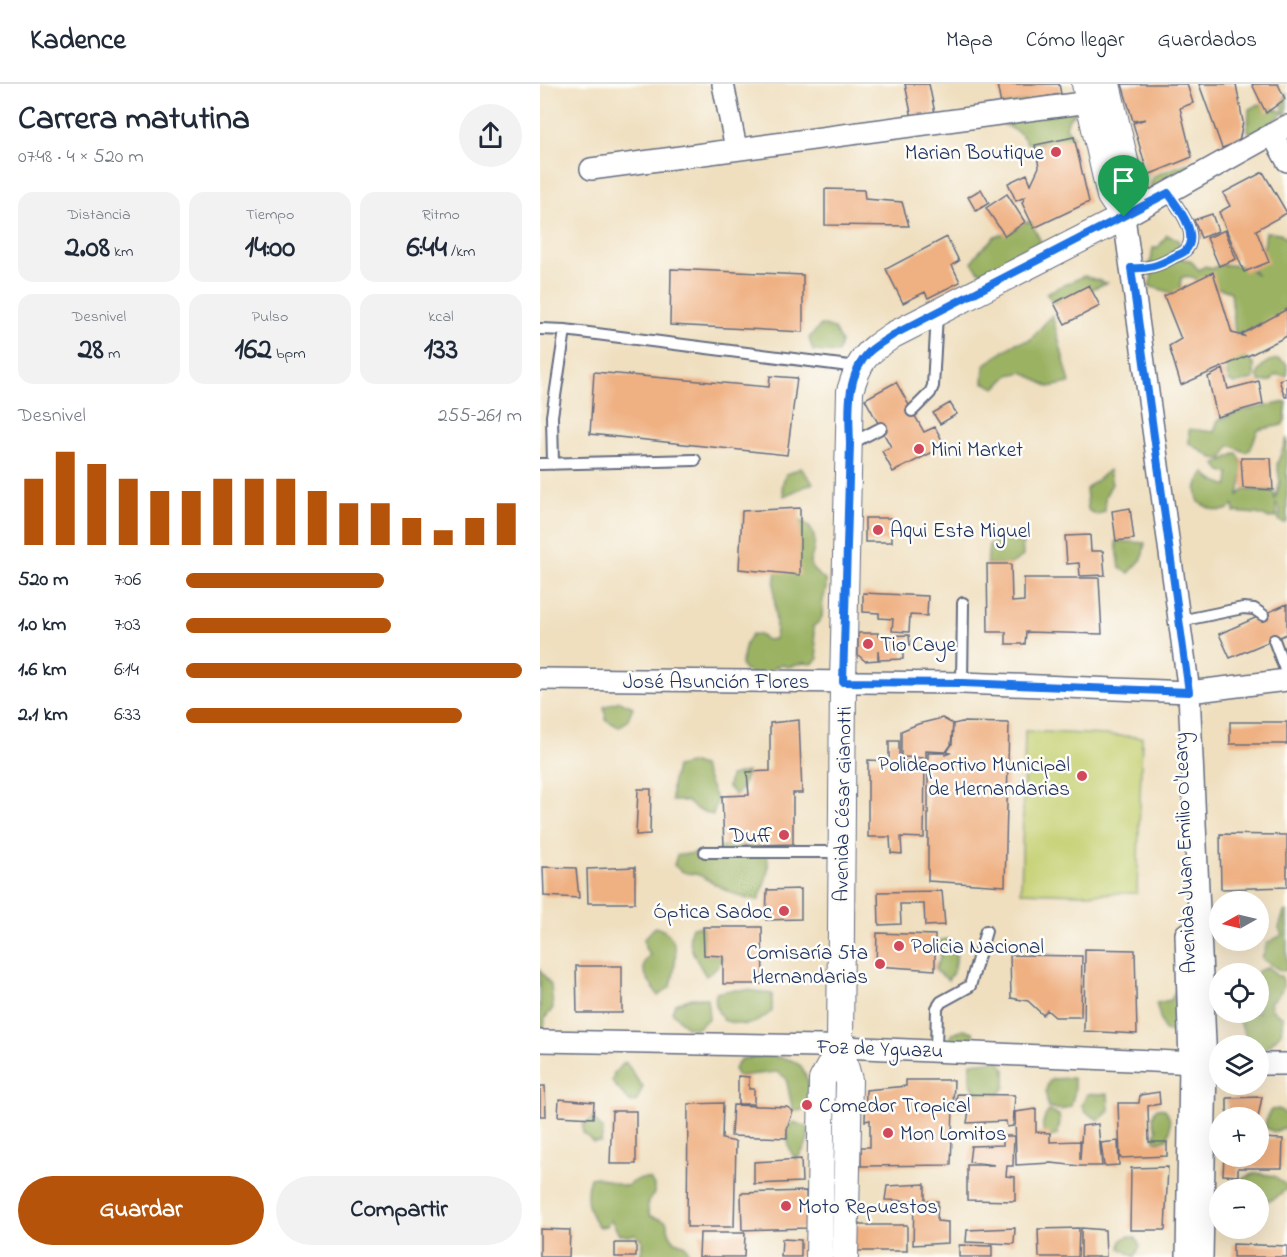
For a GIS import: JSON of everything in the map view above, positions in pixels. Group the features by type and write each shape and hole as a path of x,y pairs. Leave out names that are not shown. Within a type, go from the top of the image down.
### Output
{"street":[{"path":"723,84 736,148"},
{"path":"1107,84 1129,178 1131,196 1124,217"},
{"path":"591,169 1087,93 1110,196 1124,217"},
{"path":"857,367 870,351 893,335 1124,217 1280,130 1287,161"},
{"name":"Avenida Juan Emilio O'Leary","path":"1124,217 1189,692 1205,1064 1202,1257"},
{"name":"Avenida César Gianotti","path":"845,1257 849,1080 840,1047 843,682 850,391 857,367"},
{"name":"José Asunción Flores","path":"540,679 962,683 1189,692 1287,680"},
{"name":"Foz de Yguazu","path":"540,1041 936,1050 1205,1064"},
{"name":"Avenida César Gianotti","path":"819,1257 822,1080 840,1047"},
{"name":"Avenida Juan Emilio O'Leary","path":"1187,1257 1205,1064"},
{"path":"1269,1064 1287,1064"}],"lane":[{"path":"1131,268 1145,269 1159,265 1185,251 1189,245 1190,234 1187,225 1168,193"},
{"path":"912,411 930,393 933,386 937,312"},
{"path":"540,329 565,330 857,367"},
{"path":"553,464 552,416 565,330"},
{"path":"850,444 881,428"},
{"path":"540,464 695,460"},
{"path":"962,683 963,603"},
{"path":"1180,621 1243,608 1254,609 1263,615"},
{"path":"1274,640 1287,675"},
{"path":"705,852 842,852"},
{"path":"936,1050 937,1008 941,1002 965,991 970,986 987,931"}],"green space":[{"path":"1287,93 1287,119 1282,104"},
{"path":"1061,94 1072,98 1077,111 1069,118 1066,127 1074,137 1061,142 1028,144 1020,133 1003,124 1001,105"},
{"path":"1259,104 1284,112 1257,136 1248,131 1249,109"},
{"path":"1188,163 1193,175 1160,193 1151,186 1153,176"},
{"path":"1025,222 1031,222 1041,242 994,277 979,271 972,263 976,255 995,236 1013,231"},
{"path":"1266,232 1280,233 1287,240 1287,312 1256,335 1235,333 1231,292 1219,288 1208,289 1196,279 1189,277 1181,278 1180,290 1172,293 1149,286 1152,276 1146,269 1151,261 1153,248 1158,248 1167,235 1178,240 1184,255 1181,259 1190,260 1199,270 1205,266 1212,269 1232,265 1247,268 1257,275 1253,270 1255,255 1264,245"},
{"path":"1084,276 1107,283 1054,303 1046,293"},
{"path":"1052,315 1070,383 1049,387 1023,372 1009,375 996,388 983,382 984,365 1016,343 1030,340"},
{"path":"821,325 834,329 841,342 838,353 813,351 809,338"},
{"path":"1237,357 1245,357 1254,365 1254,379 1235,384 1229,381 1227,363"},
{"path":"1278,359 1287,364 1287,376 1275,375 1271,381 1261,382 1257,376 1262,366"},
{"path":"1287,402 1285,420 1282,425 1258,430 1250,450 1245,452 1230,445 1222,459 1213,458 1189,443 1189,429 1214,432 1218,420 1241,411"},
{"path":"1287,438 1287,521 1284,523 1279,521 1280,509 1276,504 1277,517 1269,518 1257,514 1234,512 1233,505 1221,511 1211,509 1199,502 1196,490 1202,476 1205,473 1212,480 1228,486 1229,473 1221,471 1215,464 1237,453 1242,463 1242,480 1238,496 1244,490 1273,491 1275,500 1280,482 1277,464"},
{"path":"801,468 813,483 784,496 782,485 786,474"},
{"path":"1109,470 1112,484 1105,497 1105,511 1097,515 1088,510 1086,489"},
{"path":"800,520 813,533 814,550 810,562 813,570 826,581 822,615 820,621 813,626 818,659 812,664 804,663 788,667 781,664 760,677 745,671 741,665 747,641 752,634 760,635 767,640 775,639 776,570 781,555"},
{"path":"1005,537 1022,539 1023,556 1011,564 987,564 989,545"},
{"path":"1116,541 1145,543 1142,559 1129,573 1120,568"},
{"path":"619,701 633,707 627,721 619,727 606,720 604,707"},
{"name":"Polideportivo Municipal de Hernandarias","path":"1025,731 1142,737 1137,893 1021,892"},
{"path":"693,763 702,766 717,801 713,815 696,809 687,801 672,801 672,785 676,767"},
{"path":"747,772 742,789 735,795 728,787 730,776"},
{"path":"758,844 764,850 768,863 759,900 737,895 699,875 683,872 674,865 677,855 697,853 711,856 724,846"},
{"path":"1287,911 1287,970 1281,971 1262,959 1264,951 1269,951 1269,942 1282,935 1279,928 1284,912"},
{"path":"655,927 670,936 674,943 676,960 671,986 658,996 644,970 646,960 650,955 645,948 644,939"},
{"path":"692,927 703,927 704,955 723,956 718,966 706,976 691,946"},
{"path":"947,939 955,943 956,953 955,967 948,980 935,970 941,956 935,942"},
{"path":"1269,967 1283,980 1283,988 1270,1002 1272,1010 1283,1017 1281,1033 1269,1046 1269,1035 1246,1035 1240,1023 1269,1023"},
{"path":"540,970 551,985 553,1008 545,1018 544,1030 540,1033"},
{"path":"1178,986 1190,1035 1164,1031 1156,1003 1171,1000"},
{"path":"731,990 772,994 772,1011 760,1020 749,1024 723,1020 716,1007 716,993"},
{"path":"692,998 707,998 709,1018 697,1028 687,1027 672,1012 675,1004"},
{"path":"963,1030 973,1032 975,1043 948,1055 947,1041 954,1033"},
{"path":"769,1055 791,1060 801,1066 821,1109 793,1111 786,1078 777,1072 738,1076 734,1069 741,1059"},
{"path":"998,1060 1005,1068 1005,1087 997,1097 981,1097 970,1082 971,1063"},
{"path":"625,1062 643,1086 637,1101 631,1103 612,1082 614,1073"},
{"path":"1073,1078 1075,1090 1071,1106 1061,1110 1048,1107 1046,1089 1051,1079"},
{"path":"1087,1094 1108,1094 1109,1111 1099,1120 1085,1112 1082,1105"},
{"path":"1157,1108 1165,1109 1169,1116 1170,1128 1167,1139 1156,1142 1154,1138 1157,1130 1153,1116"},
{"path":"1279,1109 1287,1115 1287,1127 1274,1132 1269,1129 1271,1110"},
{"path":"1049,1111 1059,1115 1060,1122 1057,1135 1045,1139 1043,1124"},
{"path":"593,1118 603,1130 601,1142 593,1142 583,1133 583,1125"},
{"path":"793,1122 808,1127 806,1144 796,1160 790,1149 787,1129"},
{"path":"1256,1173 1274,1176 1287,1186 1287,1189 1269,1200 1269,1179 1242,1179"},
{"path":"596,1177 627,1186 638,1180 650,1179 654,1186 654,1194 648,1205 650,1216 666,1221 671,1236 675,1241 684,1244 689,1257 640,1257 642,1240 635,1234 628,1236 619,1234 611,1220 607,1226 599,1227 589,1209 587,1197 590,1178"},
{"path":"1128,1236 1136,1238 1140,1246 1135,1257 1120,1248 1121,1241"}],"building":[{"path":"905,84 929,84 935,113 912,118"},
{"path":"997,84 1059,84 1061,94 1001,105"},
{"path":"1122,84 1187,84 1193,103 1180,108 1192,157 1148,175 1133,123 1146,119 1133,121"},
{"path":"1199,84 1236,84 1243,122 1239,142 1222,148"},
{"path":"1252,84 1278,84 1285,99 1266,113"},
{"path":"1074,137 1089,202 1034,228 1022,203 1025,197 1016,201 1008,183 1027,174 1031,184 1039,167 1035,145"},
{"path":"1263,172 1287,213 1256,230 1269,262 1244,272 1219,212 1230,206 1223,193"},
{"path":"825,189 864,190 865,199 902,202 909,226 825,225"},
{"path":"981,189 989,203 976,211 968,197"},
{"path":"1007,194 1025,222 1005,236 986,208"},
{"path":"1212,214 1218,231 1201,238 1194,220"},
{"path":"1225,230 1236,259 1219,266 1207,238"},
{"path":"947,237 959,261 952,265 960,282 928,298 925,292 903,303 886,269"},
{"path":"671,269 803,275 803,332 670,325"},
{"path":"1213,272 1232,333 1244,336 1242,334 1287,309 1287,336 1181,385 1169,346 1181,339 1164,296"},
{"path":"1089,285 1100,306 1065,324 1054,303"},
{"path":"1223,369 1228,389 1259,381 1263,404 1217,417 1208,377"},
{"path":"594,372 769,387 770,376 797,378 787,455 590,434"},
{"path":"1287,377 1287,397 1285,397 1279,380"},
{"path":"896,382 924,432 935,427 945,446 893,472 882,451 891,447 865,399"},
{"path":"950,403 957,414 940,424 933,413"},
{"path":"1241,458 1271,458 1273,490 1243,488"},
{"path":"800,508 800,575 739,569 742,511"},
{"path":"1130,508 1134,539 1116,541 1112,511"},
{"name":"Aqui Esta Miguel","path":"865,518 892,518 892,542 865,542"},
{"path":"1090,535 1091,551 1103,551 1105,575 1080,576 1079,563 1067,564 1065,536"},
{"path":"987,564 1011,564 1012,602 1024,601 1024,578 1099,578 1102,634 1026,632 1025,644 1006,644 1006,632 988,632"},
{"path":"863,593 928,596 927,616 910,615 909,632 892,631 893,619 879,618 879,613 863,612"},
{"path":"1287,604 1287,634 1230,658 1219,634"},
{"path":"858,633 878,633 878,636 909,635 910,645 903,645 903,659 879,660 878,651 878,660 865,661 858,655"},
{"path":"942,718 953,724 951,745 946,752 926,751 926,758 901,757 901,731"},
{"path":"799,720 802,793 793,793 793,844 724,846 722,796 749,795 747,772 770,771 770,723"},
{"path":"962,722 1009,723 1005,886 928,881 928,753 945,753 945,755 950,753 947,752 952,744 953,724"},
{"path":"1230,722 1287,722 1287,744 1230,744"},
{"path":"889,741 899,741 899,761 925,761 924,838 901,837 902,854 891,853 890,837 868,837 868,760 889,761"},
{"path":"638,789 651,789 650,834 636,835"},
{"path":"1220,834 1287,835 1287,887 1221,889"},
{"path":"543,867 576,868 579,898 544,896"},
{"path":"635,867 635,903 588,903 587,869"},
{"path":"801,889 801,919 766,920 767,890"},
{"path":"942,891 945,925 925,926 924,904 900,904 901,924 879,925 878,892"},
{"path":"703,927 762,927 763,984 723,984 723,956 704,955"},
{"path":"877,933 935,935 935,970 876,966"},
{"path":"1085,949 1135,950 1137,1034 1084,1031"},
{"path":"1010,955 1082,956 1081,1017 1055,1017 1047,1010 1043,1015 1028,1001 1011,998"},
{"path":"576,966 622,966 622,1013 577,1013"},
{"path":"738,1076 749,1077 749,1089 754,1089 754,1104 738,1104"},
{"path":"906,1080 954,1080 951,1165 861,1166 861,1147 870,1147 870,1120 865,1121 866,1090 906,1086"},
{"path":"540,1086 545,1086 546,1116 540,1116"},
{"path":"1159,1092 1160,1104 1148,1106 1149,1142 1167,1142 1167,1156 1120,1158 1118,1103 1139,1103 1140,1095"},
{"path":"957,1094 1015,1095 1013,1126 1007,1127 1006,1121 967,1123 969,1110 955,1111"},
{"path":"1262,1097 1260,1107 1227,1107 1227,1098"},
{"path":"559,1099 594,1102 593,1118 558,1116"},
{"path":"723,1103 722,1139 736,1142 734,1227 687,1227 688,1104"},
{"path":"733,1105 787,1107 793,1111 787,1129 787,1138 731,1136"},
{"path":"1036,1109 1036,1132 1050,1133 1050,1142 1080,1141 1080,1160 1082,1126 1098,1124 1102,1166 1051,1163 1016,1165 1015,1112"},
{"path":"612,1111 636,1111 636,1164 610,1164"},
{"path":"1003,1136 1014,1136 1013,1166 1007,1166 1006,1176 1015,1177 1015,1201 967,1200 967,1165 995,1165 969,1162 971,1146 1003,1145"},
{"path":"1269,1138 1283,1139 1282,1168 1238,1168 1238,1176 1223,1175 1223,1167 1269,1167"},
{"path":"1118,1141 1119,1165 1104,1166 1101,1143"},
{"path":"801,1159 802,1182 754,1184 754,1162"},
{"path":"1168,1167 1165,1230 1130,1230 1131,1168"},
{"path":"925,1184 925,1201 938,1201 937,1221 948,1222 948,1243 913,1245 914,1201 885,1200 887,1186"},
{"path":"806,1191 807,1228 742,1230 741,1193"},
{"path":"853,1225 907,1225 907,1251 853,1251"},
{"path":"1015,1228 1014,1244 966,1242 967,1230"},
{"path":"1079,1228 1078,1257 1039,1257 1038,1229"},
{"path":"1081,1228 1105,1230 1106,1257 1081,1257"},
{"path":"540,1229 570,1230 569,1257 540,1257"},
{"path":"700,1233 745,1233 744,1257 699,1257"},
{"path":"782,1239 801,1240 801,1257 781,1257"},
{"path":"615,1243 636,1243 636,1257 615,1257"},
{"path":"1233,1244 1287,1246 1287,1257 1233,1257"},
{"path":"959,1245 992,1246 992,1257 959,1257"}],"place":[{"name":"Marian Boutique","path":"1056,152"},
{"name":"Mini Market","path":"919,449"},
{"name":"Aqui Esta Miguel","path":"878,530"},
{"name":"Tio Caye","path":"868,644"},
{"name":"Polideportivo Municipal de Hernandarias","path":"1082,776"},
{"name":"Duff","path":"784,835"},
{"name":"Óptica Sadoc","path":"784,911"},
{"name":"Policia Nacional","path":"899,946"},
{"name":"Comisaría 5ta Hernandarias","path":"880,964"},
{"name":"Comedor Tropical","path":"807,1105"},
{"name":"Mon Lomitos","path":"888,1133"},
{"name":"Moto Repuestos","path":"786,1206"}],"route":[{"path":"1168,193 1184,216 1190,234 1189,245 1185,251 1159,265 1145,269 1131,268 1189,692 962,683 843,682 849,409 850,391 857,367 870,351 893,335 1124,217 1168,193"}]}
